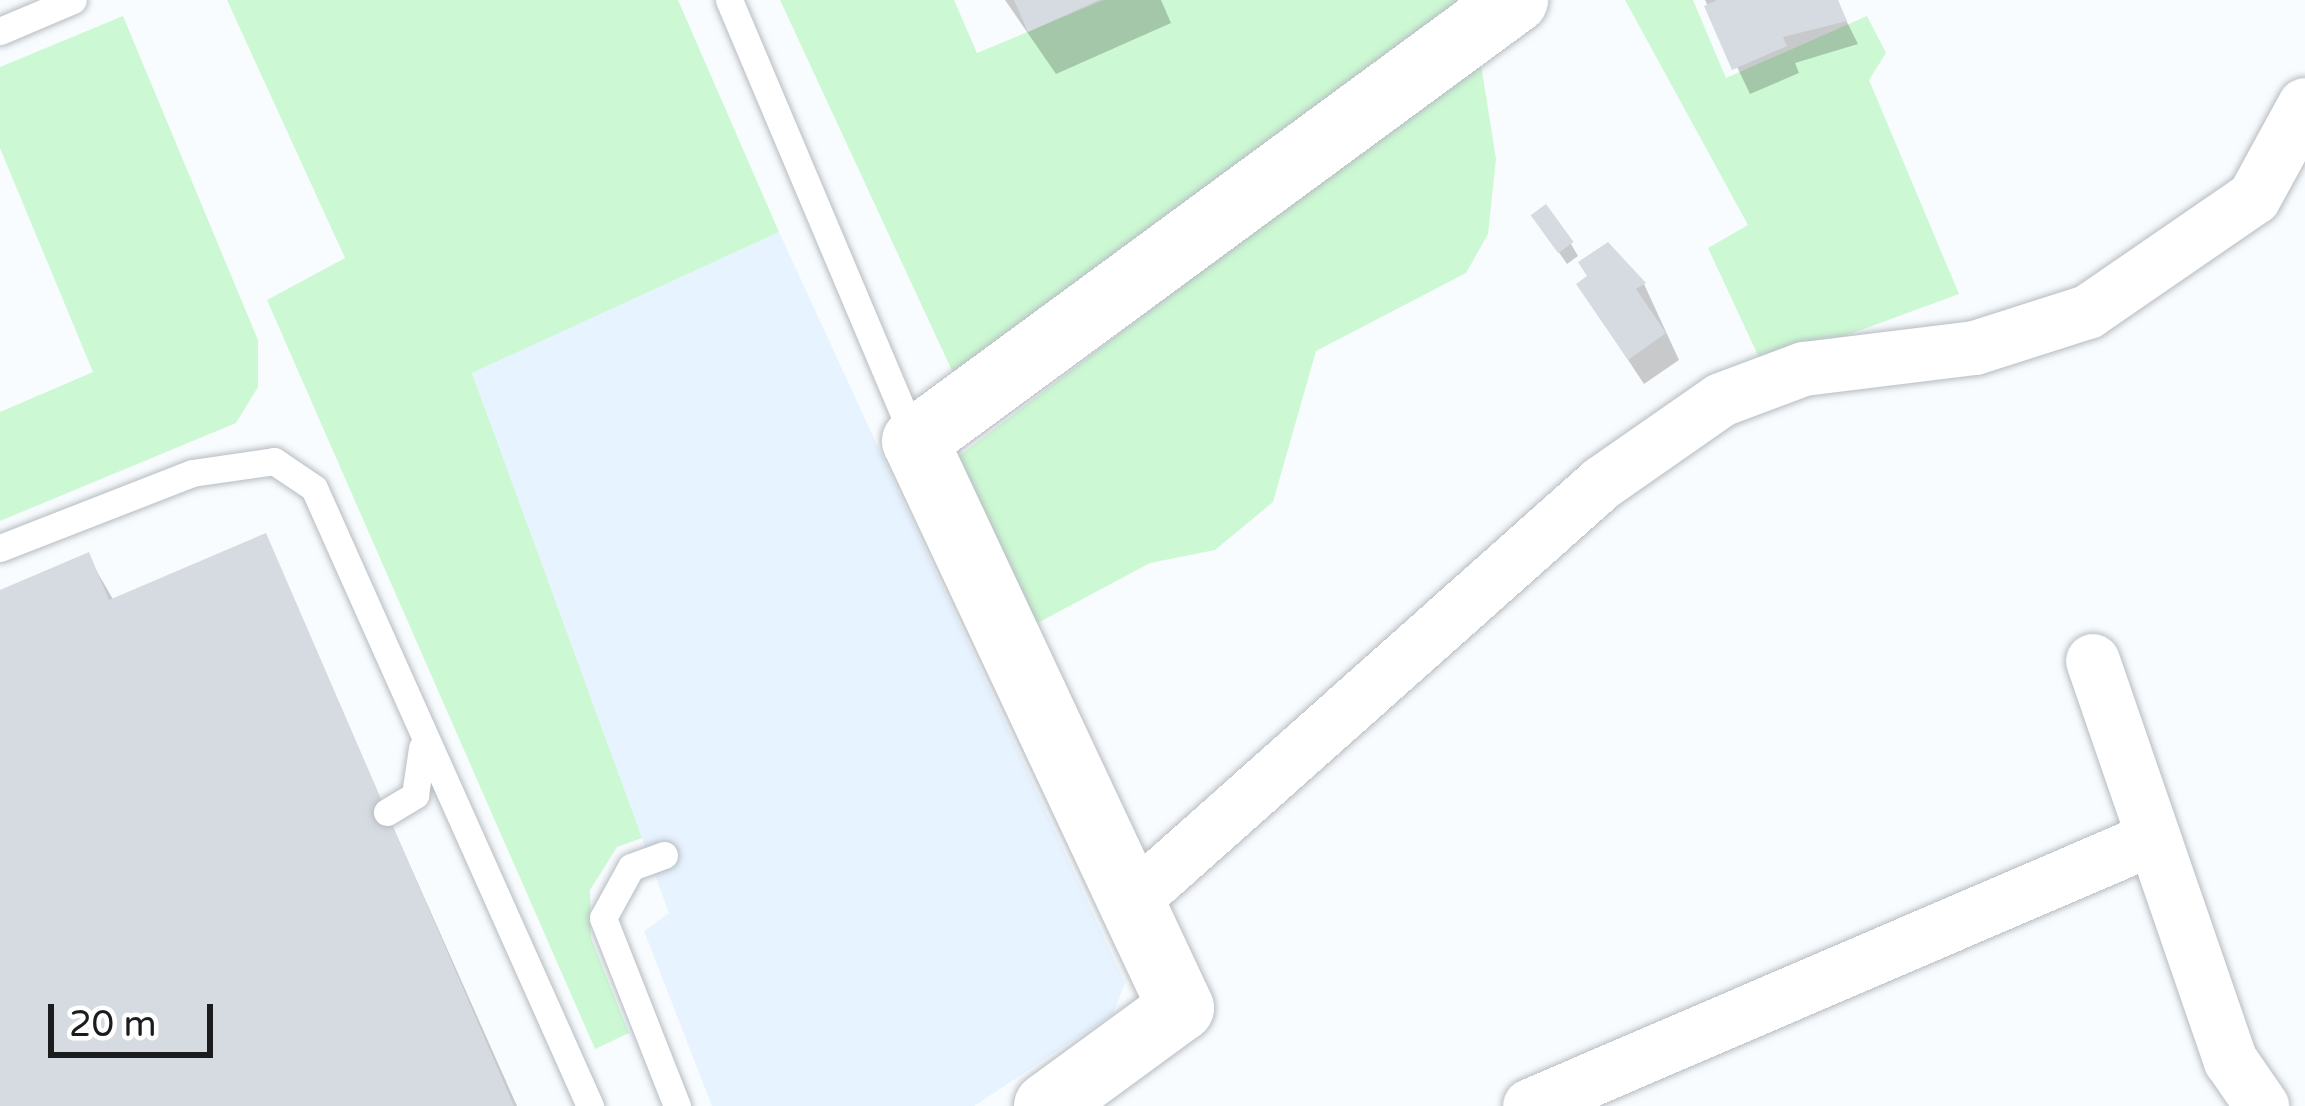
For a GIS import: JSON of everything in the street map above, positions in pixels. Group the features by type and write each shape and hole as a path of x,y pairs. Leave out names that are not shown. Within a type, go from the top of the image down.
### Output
{"street":[{"path":"1047,1106 1181,1008 915,441 1515,0"},
{"path":"1129,904 1602,483 1721,400 1804,369 1975,348 2088,312 2254,198 2305,105"},
{"path":"2093,661 2231,1061 2262,1106"},
{"path":"1530,1106 2154,838"}],"lane":[{"path":"0,31 73,0"},
{"path":"729,0 915,441"},
{"path":"0,548 193,473 274,461 314,488 590,1106"},
{"path":"387,812 427,773 418,720"},
{"path":"664,856 632,867 603,918 677,1106"}],"shaded area":[{"path":"779,232 1125,983 1113,1014 974,1106 712,1106 644,931 669,913 472,373"}],"green space":[{"path":"227,0 678,0 779,232 472,373 642,838 617,847 590,890 591,938 629,1033 595,1049 267,300 345,258"},
{"path":"780,0 954,0 977,53 1104,0 1465,0 954,375"},
{"path":"1625,0 1693,0 1726,78 1867,16 1886,53 1869,80 1959,294 1763,366 1708,248 1748,225"},
{"path":"123,16 258,340 258,387 236,423 0,521 0,412 93,372 0,148 0,67"},
{"path":"1480,58 1496,159 1488,234 1466,273 1316,351 1273,502 1215,550 1150,563 1032,626 955,459"}],"building":[{"path":"1014,0 1099,0 1028,32"},
{"path":"1717,0 1838,0 1847,21 1783,37 1787,46 1732,70 1704,6"},
{"path":"1546,204 1574,242 1558,253 1531,215"},
{"path":"1608,242 1646,283 1636,289 1666,333 1628,360 1576,284 1587,276 1578,262"},
{"path":"266,533 514,1106 0,1106 0,590 89,552 109,600"}]}
